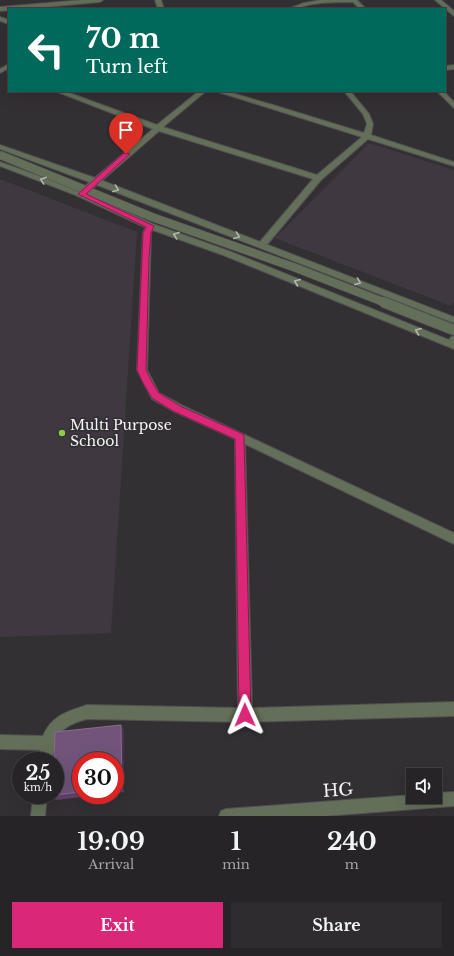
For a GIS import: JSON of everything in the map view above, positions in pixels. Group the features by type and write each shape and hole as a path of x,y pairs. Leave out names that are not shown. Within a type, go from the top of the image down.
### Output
{"street":[{"path":"11,8 100,0"},
{"path":"293,8 314,2 354,0 362,8"},
{"path":"438,0 454,14"},
{"path":"61,92 158,128 318,178"},
{"path":"81,194 202,92"},
{"path":"221,92 454,164"},
{"path":"262,245 318,178 367,136 370,124 366,114 348,92"},
{"path":"441,92 454,106"},
{"path":"0,147 95,181 454,320"},
{"path":"0,155 152,217 296,268 454,330"},
{"path":"0,164 81,194 150,226 226,254 453,343"},
{"path":"150,226 147,233 145,262 142,370 155,396 177,408 454,539"},
{"path":"240,437 245,715"},
{"path":"46,752 47,743 56,724 70,716 87,712 245,715 454,709"},
{"path":"0,742 47,743"},
{"name":"HG","path":"226,816 454,799"},
{"path":"38,816 39,804"}],"shaded area":[{"path":"369,143 454,170 454,302 451,306 275,238"},
{"name":"Multi Purpose School","path":"0,179 137,232 111,633 0,637"}],"building":[{"path":"121,725 121,752 72,752 72,793 64,794 64,752 54,752 55,732"}],"place":[{"name":"Multi Purpose School","path":"62,433"}],"route":[{"path":"126,154 81,194 150,226 147,233 145,257 142,370 155,396 177,408 240,437 245,715"}]}
